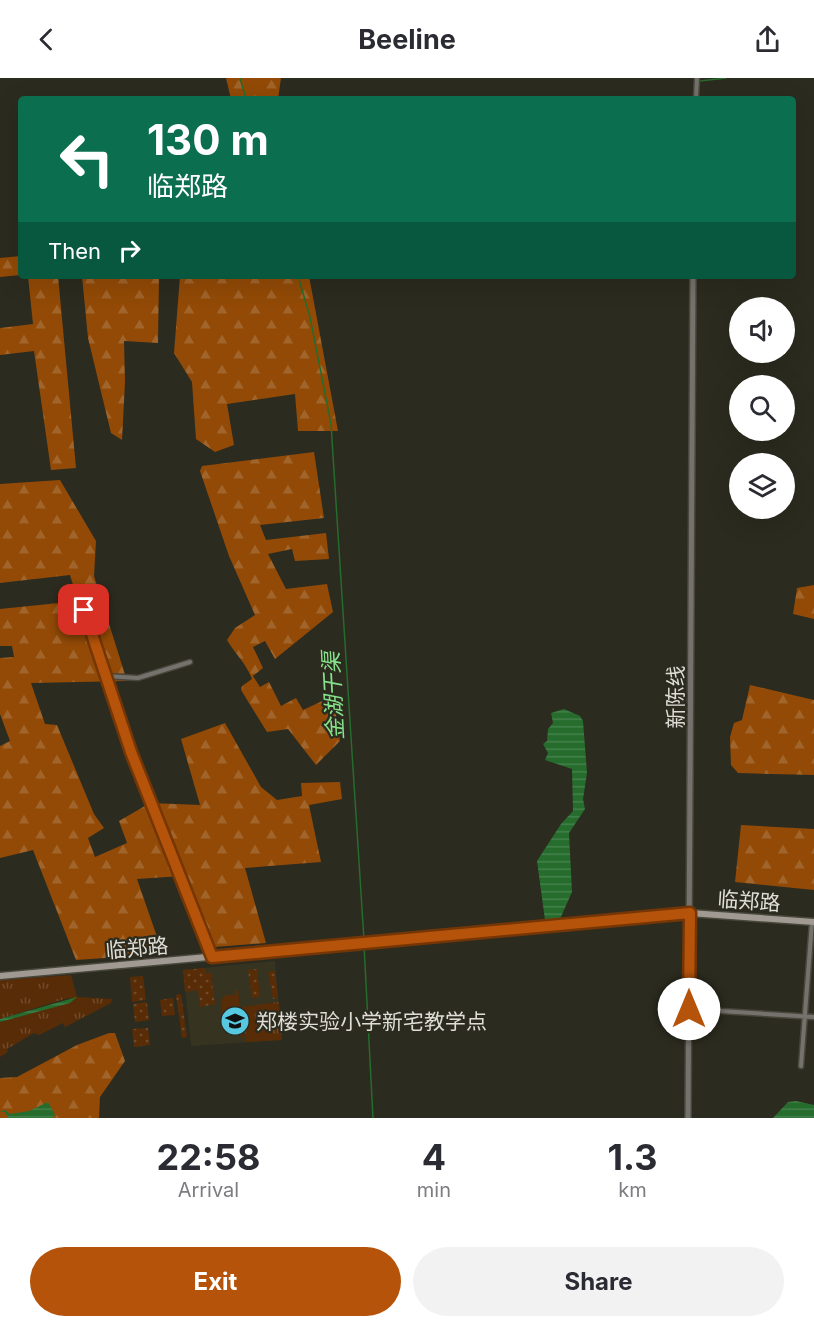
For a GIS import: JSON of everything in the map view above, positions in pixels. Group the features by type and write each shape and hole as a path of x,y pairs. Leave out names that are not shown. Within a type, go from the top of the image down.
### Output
{"main road":[{"name":"临郑路","path":"0,976 690,913 813,922"}],"street":[{"path":"696,78 696,96"},
{"name":"新陈线","path":"688,1118 693,279"},
{"path":"84,610 131,752 142,776 144,789 212,957"},
{"path":"105,676 138,678 190,662"},
{"path":"801,1066 813,922"},
{"path":"689,1009 814,1017"}],"shaded area":[{"path":"564,709 580,716 583,721 587,773 583,799 585,809 569,833 572,892 560,919 553,921 545,920 537,861 561,824 573,811 572,769 545,760 548,753 543,744 547,741 548,729 553,723 551,713"},
{"name":"郑楼实验小学新宅教学点","path":"275,961 282,1040 191,1046 183,970"},
{"path":"77,997 70,1003 0,1022 0,1019"},
{"path":"796,1101 814,1105 814,1118 773,1118 788,1102"},
{"path":"48,1102 55,1115 52,1118 8,1118 5,1112 0,1112 5,1110 10,1114 29,1111"}],"green space":[{"path":"226,78 281,78 278,96 230,96"},
{"path":"18,256 18,275 0,277 0,258"},
{"path":"28,279 58,279 76,468 51,470 34,351 0,355 0,328 33,324"},
{"path":"82,279 159,279 158,343 124,341 125,382 122,440 111,433 88,338"},
{"path":"180,279 310,279 338,431 298,431 295,394 227,404 234,445 215,452 196,439 192,382 174,353"},
{"path":"314,452 324,518 260,525 266,540 326,533 329,559 295,561 292,549 268,554 286,589 327,584 333,612 275,659 265,641 253,647 263,668 253,676 260,687 269,682 281,706 296,698 303,710 333,696 340,741 316,765 288,729 267,732 241,690 242,686 252,679 227,640 235,628 255,615 229,556 200,471 202,466"},
{"path":"60,480 96,541 94,576 127,681 31,683 45,724 57,725 94,814 104,828 88,838 95,857 127,843 119,821 150,803 200,805 181,739 225,723 261,787 277,800 302,796 301,783 340,782 342,799 309,805 321,862 245,868 266,943 214,947 182,876 137,879 163,954 76,960 33,850 0,858 0,746 10,741 0,714 0,658 14,657 12,646 0,646 0,609 78,601 70,575 0,583 0,484"},
{"path":"814,585 814,619 793,614 797,588"},
{"path":"750,685 814,700 814,775 738,773 731,765 730,737 734,723 742,720"},
{"path":"741,825 814,829 814,890 735,882"},
{"path":"205,968 206,973 211,973 215,1004 200,1007 198,990 185,992 183,970"},
{"path":"257,969 260,997 252,998 248,970"},
{"path":"275,971 278,998 273,999 268,972"},
{"path":"71,975 77,997 112,999 111,1003 65,1027 63,1023 39,1035 34,1033 7,1049 8,1052 0,1057 0,1022 75,1000 68,998 0,1019 0,980"},
{"path":"143,976 146,1000 132,1002 130,977"},
{"path":"235,990 238,990 244,1038 241,1038 240,1032 232,1035 224,1031 221,1000 226,995 235,995"},
{"path":"181,994 187,1037 182,1038 176,995"},
{"path":"173,998 175,1015 162,1016 160,1000"},
{"path":"147,1002 149,1020 135,1022 133,1004"},
{"path":"279,1002 282,1040 246,1042 241,1007"},
{"path":"148,1028 150,1045 134,1047 132,1029"},
{"path":"109,1033 115,1033 125,1061 100,1097 99,1118 0,1118 0,1078 17,1077 77,1045"}],"waterway":[{"name":"金湖干渠","path":"240,78 245,96"},
{"path":"700,81 726,78"},
{"name":"金湖干渠","path":"299,279 310,317 331,424 364,940"},
{"name":"金湖干渠","path":"364,945 373,1118"}],"place":[{"name":"郑楼实验小学新宅教学点","path":"235,1021"}],"route":[{"path":"84,610 131,752 142,776 144,789 212,957 657,918 690,913 689,1009"}]}
